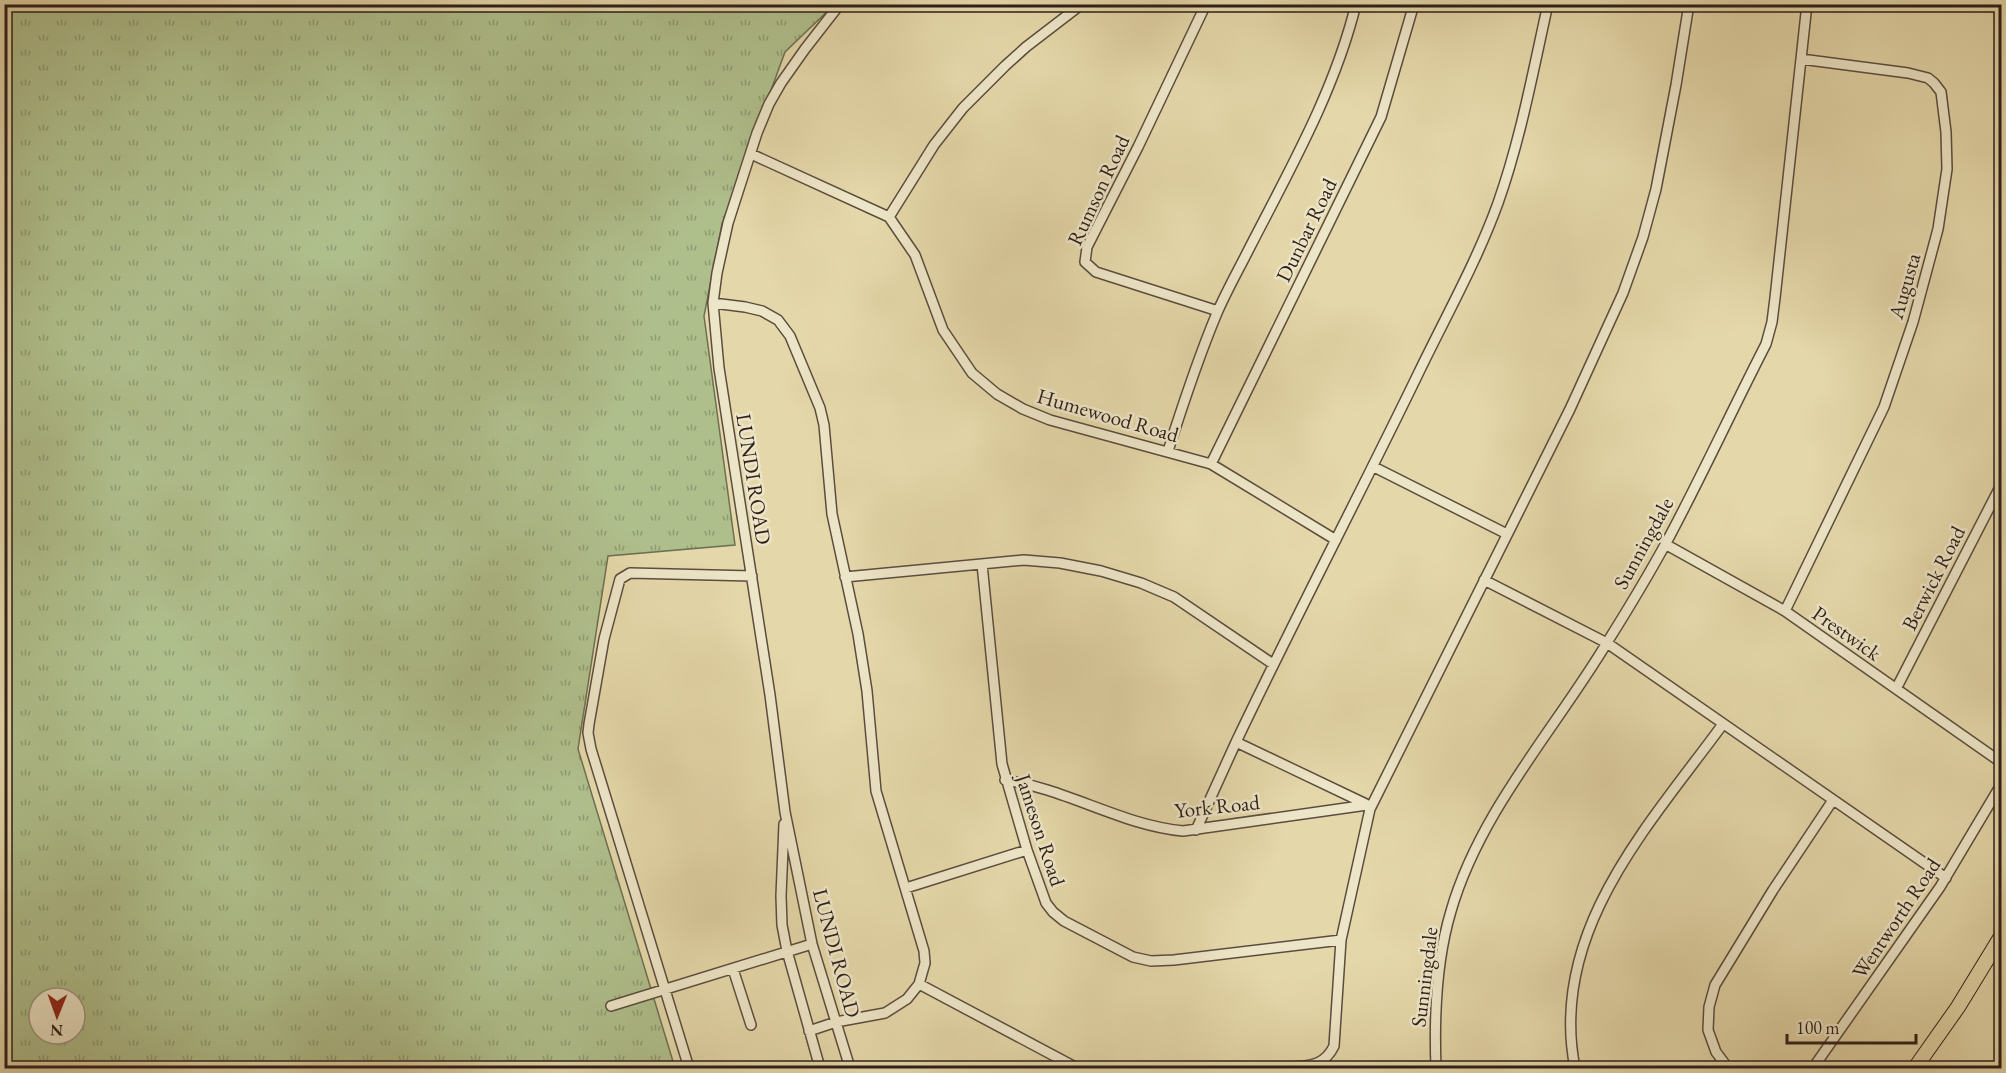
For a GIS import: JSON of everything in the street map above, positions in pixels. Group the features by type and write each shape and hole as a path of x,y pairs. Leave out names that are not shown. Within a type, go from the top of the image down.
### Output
{"highway":[{"path":"1915,1068 1958,1007 2001,935"}],"street":[{"name":"LUNDI ROAD","path":"840,4 804,49 769,104 728,223 717,273 714,303 719,368 752,576 785,812 812,944 850,1068"},
{"path":"751,154 889,218 939,138 963,108 1012,59 1082,4"},
{"name":"Rumson Road","path":"1206,4 1138,147 1087,247 1085,261 1096,272 1218,311"},
{"path":"1168,451 1194,372 1218,311 1306,135 1339,59 1356,4"},
{"name":"Dunbar Road","path":"1211,464 1381,117 1414,4"},
{"path":"1196,830 1273,664 1374,467 1497,206 1515,152 1548,4"},
{"path":"1288,1068 1319,1063 1329,1056 1334,1046 1341,940 1368,807 1570,409 1623,292 1643,237 1656,189 1689,4"},
{"name":"Sunningdale","path":"1436,1068 1434,1029 1439,970 1451,911 1468,865 1490,821 1607,643 1665,544 1766,344 1772,322 1807,4"},
{"name":"Augusta","path":"1785,611 1884,407 1913,322 1938,229 1947,169 1946,132 1941,92 1928,78 1908,73 1801,59"},
{"name":"Humewood Road","path":"889,218 915,255 943,330 972,373 997,394 1023,410 1050,420 1211,464 1336,540"},
{"path":"714,303 745,307 769,314 778,320 790,336 820,408 824,425 832,514 858,634 867,691 876,791 924,951 925,963 919,984 907,999 897,1006 885,1013 836,1022 809,1031"},
{"path":"1374,467 1507,534"},
{"name":"Berwick Road","path":"1896,689 2001,483"},
{"name":"Prestwick","path":"1665,544 1785,611 2001,763"},
{"path":"845,577 1024,560 1060,563 1141,583 1174,597 1273,664"},
{"name":"Jameson Road","path":"982,564 996,720 1005,780 1046,903 1053,912 1097,940 1133,957 1151,961 1341,940"},
{"path":"689,1068 589,739 589,724 604,639 620,579 630,573 752,576"},
{"path":"1484,580 1607,643 1946,878"},
{"path":"1575,1068 1570,1028 1572,985 1582,947 1603,897 1628,854 1724,724"},
{"path":"1236,742 1368,807"},
{"name":"York Road","path":"1005,780 1043,789 1162,829 1196,830 1368,807"},
{"name":"Wentworth Road","path":"1813,1068 1946,878 2001,783"},
{"path":"1728,1068 1716,1052 1708,1030 1715,985 1773,890 1833,800"},
{"name":"LUNDI ROAD","path":"785,812 782,925 787,951 820,1068"},
{"path":"906,888 1027,850"},
{"path":"610,1006 812,944"},
{"path":"733,969 751,1025"},
{"path":"919,984 1077,1068"}],"green space":[{"path":"5,5 834,5 785,52 722,224 704,316 735,545 608,556 578,749 675,1068 5,1068"}]}
